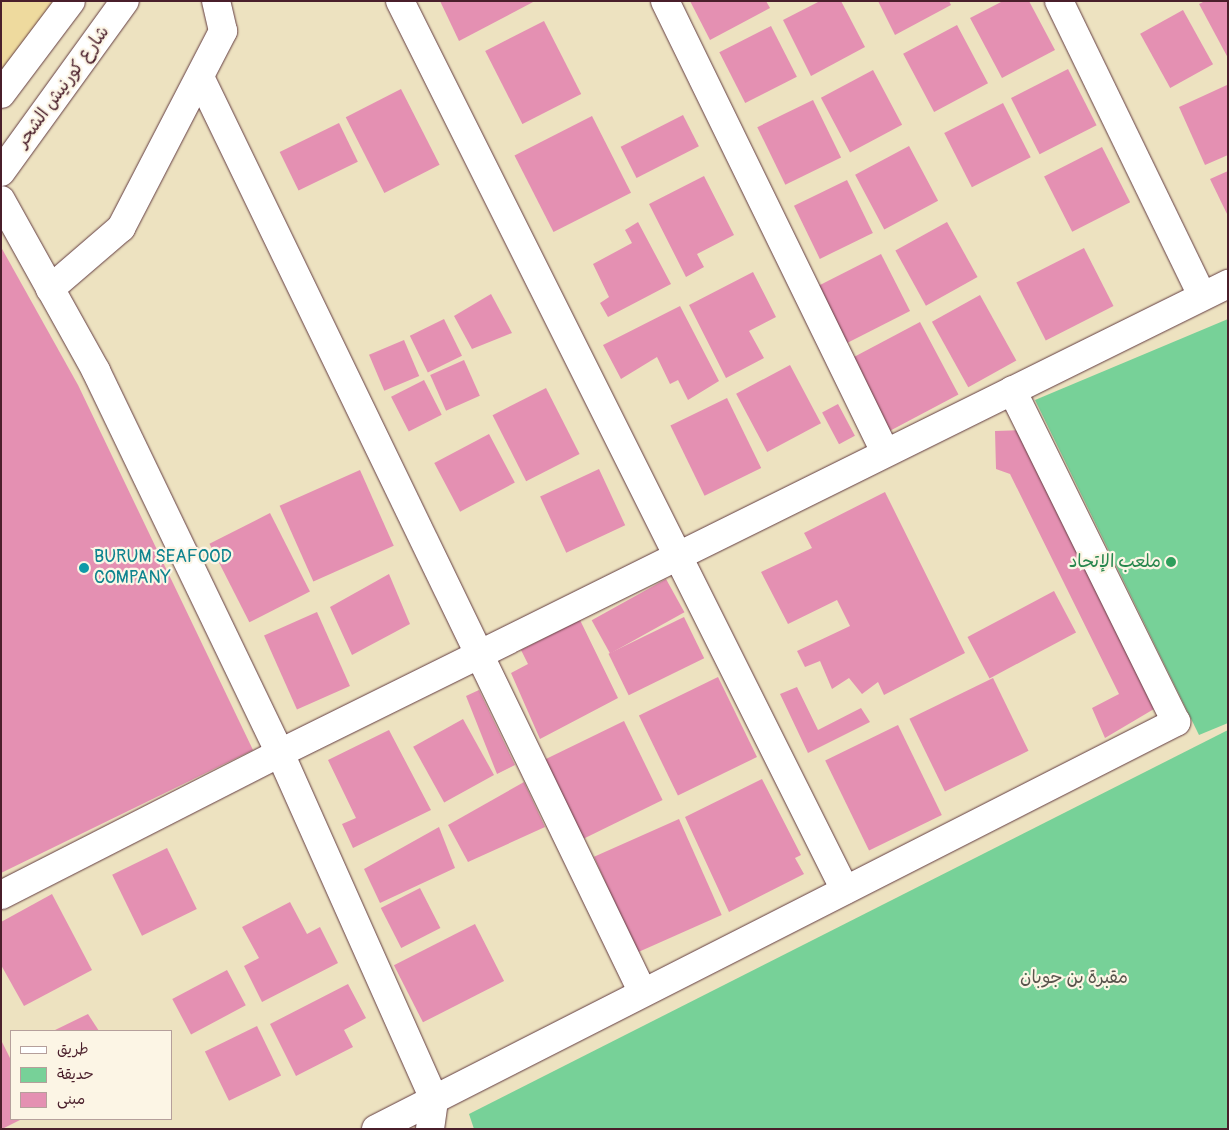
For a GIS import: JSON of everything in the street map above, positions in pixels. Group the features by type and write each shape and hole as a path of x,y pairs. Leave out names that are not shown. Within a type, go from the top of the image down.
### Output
{"street":[{"path":"1,94 71,1"},
{"name":"شارع كورنيش الشحر","path":"1,172 125,1"},
{"path":"50,289 121,228 223,31 216,1"},
{"path":"400,1 845,890"},
{"path":"665,1 885,452"},
{"path":"1059,1 1202,295"},
{"path":"200,78 477,655 643,993"},
{"path":"1,200 96,371 280,754 434,1099 430,1129"},
{"path":"1,895 477,655 1202,295 1228,284"},
{"path":"376,1129 1176,722 1012,390"}],"green space":[{"name":"ملعب الإتحاد","path":"1228,319 1228,723 1199,735 1035,400"},
{"name":"مقبرة بن جوبان","path":"1228,730 1228,1129 474,1129 469,1114"}],"sand":[{"path":"1,1 55,1 1,83"}],"building":[{"path":"440,1 535,1 459,41"},
{"path":"690,1 766,1 770,8 710,40"},
{"path":"820,1 841,1 865,47 811,76 783,20"},
{"path":"878,1 949,1 951,5 895,35"},
{"path":"1003,1 1029,1 1055,50 1002,78 970,18"},
{"path":"1205,1 1228,1 1228,58 1199,4"},
{"path":"1183,10 1213,64 1170,88 1140,34"},
{"path":"544,21 581,94 522,124 485,51"},
{"path":"957,25 988,83 934,112 903,54"},
{"path":"771,26 797,77 745,103 719,52"},
{"path":"1068,69 1097,125 1040,154 1011,98"},
{"path":"873,70 902,125 850,152 821,98"},
{"path":"1227,85 1228,155 1205,165 1179,107"},
{"path":"401,89 440,165 384,193 346,117"},
{"path":"813,100 841,158 785,185 757,127"},
{"path":"1003,103 1031,157 972,187 944,133"},
{"path":"683,115 699,146 637,178 621,147"},
{"path":"592,116 631,193 554,232 514,155"},
{"path":"339,123 358,162 299,191 280,152"},
{"path":"909,146 938,201 884,229 855,175"},
{"path":"1102,147 1130,202 1072,232 1044,177"},
{"path":"1228,171 1228,216 1210,179"},
{"path":"704,176 734,235 697,254 704,267 686,277 649,204"},
{"path":"847,180 873,233 820,259 794,206"},
{"path":"638,222 671,284 608,317 600,303 609,297 593,264 632,243 625,230"},
{"path":"947,222 978,277 926,306 895,251"},
{"name":"BURUM SEAFOOD COMPANY","path":"1,247 78,385 253,750 1,873"},
{"path":"1084,248 1114,306 1046,340 1016,283"},
{"path":"881,254 910,311 844,345 815,288"},
{"path":"753,272 776,317 749,331 764,358 726,378 689,305"},
{"path":"491,294 512,333 472,349 454,316"},
{"path":"980,295 1016,361 968,387 932,322"},
{"path":"680,306 719,381 688,400 678,380 670,384 657,357 621,379 603,345"},
{"path":"444,319 462,356 428,373 410,336"},
{"path":"920,322 958,394 890,431 851,359"},
{"path":"404,340 419,376 384,391 369,355"},
{"path":"464,360 480,396 446,411 430,375"},
{"path":"790,365 821,423 767,452 736,394"},
{"path":"424,380 442,415 409,432 391,397"},
{"path":"546,388 580,454 526,481 493,415"},
{"path":"727,398 761,468 705,496 670,426"},
{"path":"838,404 855,436 839,444 822,412"},
{"path":"1024,430 1159,706 1105,738 1092,708 1119,694 1010,474 996,469 995,431"},
{"path":"489,434 515,483 460,512 434,463"},
{"path":"599,469 625,525 566,553 540,496"},
{"path":"360,470 394,546 313,582 280,506"},
{"path":"885,492 965,653 884,695 878,682 862,694 849,678 832,689 820,661 805,667 797,651 850,626 837,600 788,624 761,572 812,548 804,533"},
{"path":"270,513 310,591 249,622 209,544"},
{"path":"389,574 410,624 352,655 330,607"},
{"path":"666,579 684,612 610,653 592,620"},
{"path":"1054,591 1076,632 990,679 967,637"},
{"path":"317,612 350,686 297,710 264,636"},
{"path":"684,617 704,658 629,695 609,654"},
{"path":"580,620 618,698 540,739 511,673 528,664 521,650"},
{"path":"718,677 757,757 678,796 639,716"},
{"path":"993,678 1029,751 945,792 909,719"},
{"path":"797,687 818,730 861,708 870,722 808,753 780,694"},
{"path":"479,690 515,765 497,774 466,696"},
{"path":"463,719 494,775 444,803 413,747"},
{"path":"624,721 663,800 583,839 545,760"},
{"path":"898,725 942,815 869,850 825,761"},
{"path":"389,730 431,810 353,848 342,824 356,818 328,760"},
{"path":"762,779 801,855 795,858 804,874 729,912 685,817"},
{"path":"524,782 545,827 468,862 448,825"},
{"path":"679,819 722,915 637,953 594,857"},
{"path":"439,827 455,868 380,903 364,869"},
{"path":"167,848 197,909 142,936 112,875"},
{"path":"420,888 440,928 401,948 381,908"},
{"path":"52,894 92,970 24,1006 1,965 1,922"},
{"path":"290,902 307,934 320,927 338,963 262,1002 244,966 259,958 242,927"},
{"path":"475,924 504,981 423,1022 394,965"},
{"path":"227,970 246,1005 191,1034 172,999"},
{"path":"348,984 366,1018 344,1030 353,1047 296,1076 270,1024"},
{"path":"88,1014 98,1030 55,1030"},
{"path":"257,1026 281,1075 229,1101 205,1051"},
{"path":"1,1040 10,1058 10,1120 20,1120 2,1129"}],"place":[{"name":"ملعب الإتحاد","path":"1171,562"},
{"name":"BURUM SEAFOOD COMPANY","path":"84,568"}]}
